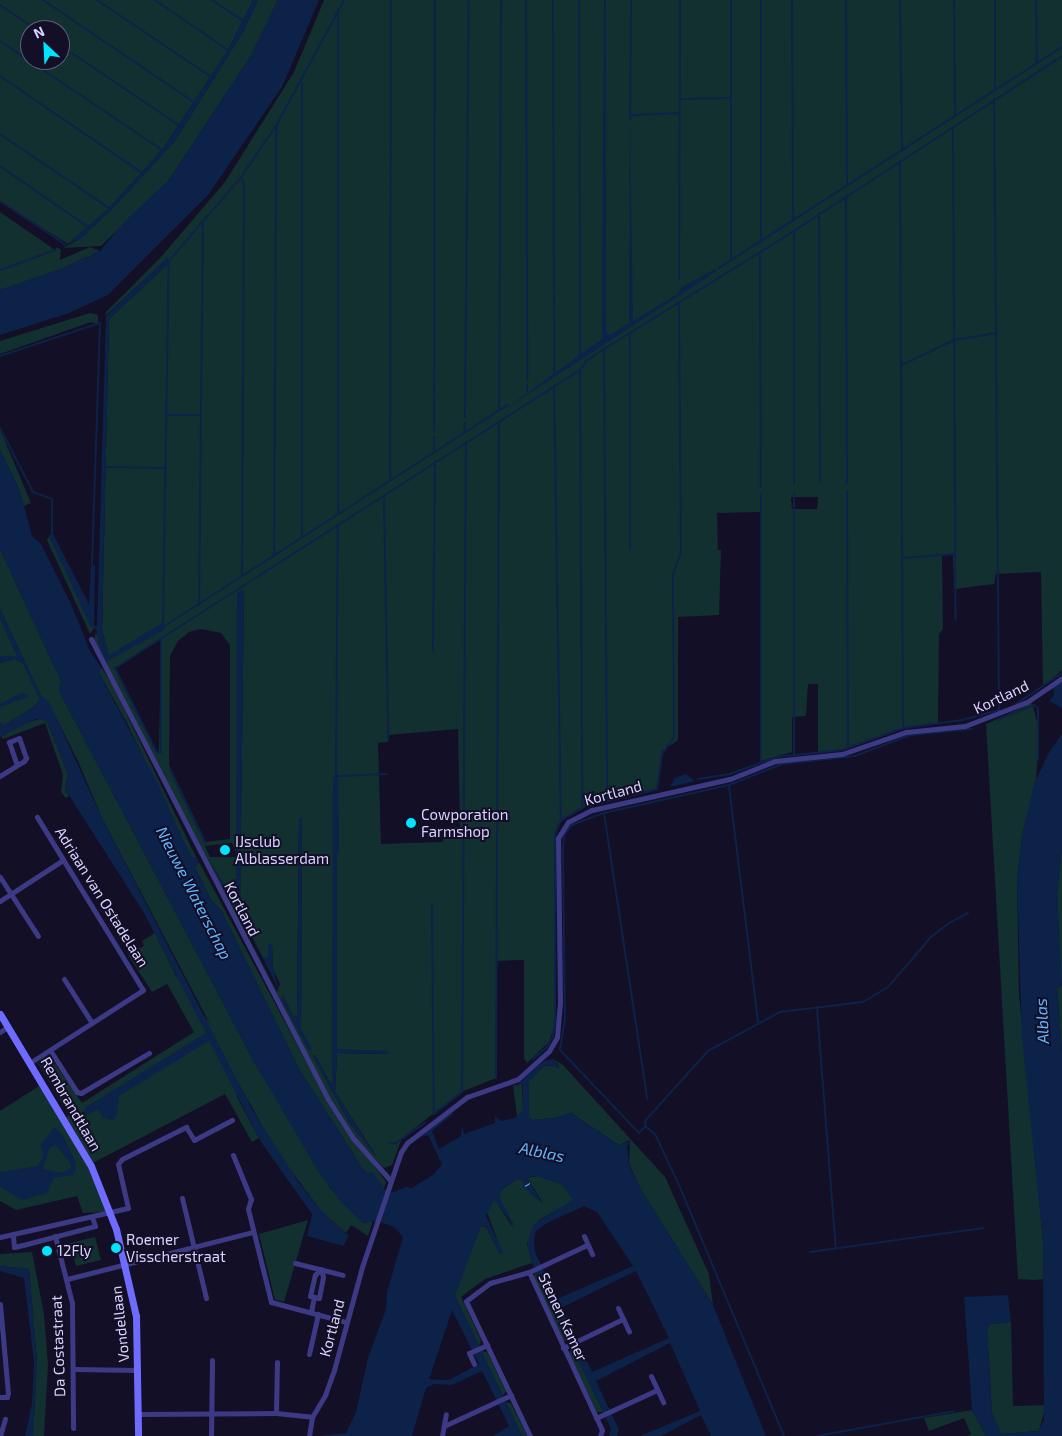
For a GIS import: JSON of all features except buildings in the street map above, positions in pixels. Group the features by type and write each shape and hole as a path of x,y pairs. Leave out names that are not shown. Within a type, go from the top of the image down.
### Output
{"street":[{"name":"Kortland","path":"91,639 328,1098 353,1138 390,1180"},
{"name":"Kortland","path":"309,1436 312,1417 325,1394 387,1188 407,1143 467,1097 518,1079 554,1043 560,1010 558,838 568,822 605,807 730,779 775,761 842,754 906,732 965,726 1027,702 1062,678"},
{"path":"0,776 17,765 26,758 19,738 9,742 17,765"},
{"name":"Adriaan van Ostadelaan","path":"37,817 143,990 92,1023"},
{"path":"0,901 63,860"},
{"path":"0,877 38,936"},
{"path":"30,1062 92,1023 64,979"},
{"name":"Rembrandtlaan","path":"0,1014 91,1166 110,1212"},
{"path":"0,1032 8,1027"},
{"path":"50,1050 77,1092 81,1093 149,1053"},
{"path":"0,1237 13,1236 128,1208 118,1164 122,1159 186,1127 194,1140 232,1120"},
{"path":"233,1155 251,1200 248,1209 271,1302 346,1322"},
{"path":"182,1198 206,1298"},
{"name":"Vondellaan","path":"110,1212 126,1263 135,1304 139,1370 138,1436"},
{"path":"13,1236 14,1246 56,1236 95,1226 92,1217"},
{"path":"67,1279 253,1232"},
{"name":"Da Costastraat","path":"56,1236 67,1279 73,1314 73,1428"},
{"path":"584,1236 592,1254"},
{"path":"528,1272 587,1245"},
{"path":"295,1263 344,1275"},
{"path":"321,1269 323,1277 319,1298 310,1296 315,1276 321,1269"},
{"name":"Stenen Kamer","path":"530,1436 508,1397 466,1301 490,1283 528,1272 563,1348 599,1417 602,1430 600,1436"},
{"path":"311,1312 314,1297"},
{"path":"0,1304 7,1397 0,1397"},
{"path":"618,1308 629,1332"},
{"path":"309,1354 318,1314"},
{"path":"563,1348 623,1319"},
{"path":"474,1364 469,1353 485,1345"},
{"path":"211,1436 212,1360"},
{"path":"276,1413 277,1362"},
{"path":"73,1369 139,1370"},
{"path":"651,1376 663,1402"},
{"path":"599,1417 658,1390"},
{"path":"444,1426 508,1397"},
{"path":"138,1414 276,1413 312,1417"},
{"path":"442,1436 446,1414"},
{"path":"0,1436 5,1419"}],"green space":[{"path":"0,0 253,0 228,50 162,150 109,208 68,244 0,201"},
{"path":"258,0 278,0 252,54 168,181 101,246 63,248 81,238 111,210 175,141 243,32"},
{"path":"324,0 1062,0 1062,670 1043,687 1041,572 996,574 994,584 954,589 953,554 942,555 943,629 939,634 938,723 904,728 841,751 818,752 818,684 808,684 806,716 792,717 792,752 761,761 760,512 717,513 718,550 721,550 719,615 678,617 678,740 662,751 656,790 578,809 557,825 554,870 555,1025 549,1042 527,1063 524,1058 524,960 496,961 496,1078 461,1092 402,1138 392,1165 384,1168 359,1142 319,1080 234,918 240,915 234,917 94,640 96,632 106,661 164,629 163,623 109,656 102,630 109,319 168,264 168,258 105,316 106,312 161,257 225,182 294,72","holes":["791,497 818,497 817,509 792,509","244,590 240,907 238,912 208,859 236,904 237,857 210,857 205,846 232,843 237,854 239,594","201,629 221,633 230,645 230,839 206,842 169,765 170,656 178,641 189,632","161,639 159,751 157,754 115,668","458,729 460,827 443,828 443,842 381,844 378,743 388,742 388,735","334,777 337,777 339,853 337,855 337,1050 388,1054 337,1053 335,1092 377,1157 350,1124 313,1056 315,1055 332,1086","302,818 301,1030 311,1048 310,1051 281,999 283,995 293,1016 297,1016 299,819","241,916 264,959 268,957 272,944 273,969 280,984 277,992 239,919"]},
{"path":"0,212 55,250 56,247 61,250 60,260 90,247 100,251 59,270 0,290"},
{"path":"90,313 98,315 98,325 91,322 0,354 0,341"},
{"path":"0,429 31,503 24,506 20,491 0,450"},
{"path":"49,536 94,628 90,634 47,540"},
{"path":"0,549 61,681 59,691 253,1060 330,1188 363,1223 373,1221 368,1236 351,1225 346,1233 322,1212 277,1152 240,1086 237,1097 259,1138 252,1142 225,1094 87,1166 107,1209 105,1212 83,1213 77,1196 16,1210 0,1201 0,1111 39,1086 62,1120 69,1115 38,1063 40,1059 49,1055 82,1103 194,1032 167,984 152,992 128,955 144,946 142,941 155,933 176,976 210,1024 102,818 78,761 50,706 41,696 0,609"},
{"path":"0,618 17,656 16,657 0,656"},
{"path":"14,659 23,663 40,699 34,707 0,728 0,663"},
{"path":"101,667 112,684 196,857 191,857 127,723 99,673"},
{"path":"1032,703 1039,729 1036,781 1022,836 1017,879 1019,994 1043,1241 1044,1279 1035,1280 1018,1279 986,724"},
{"path":"43,718 47,721 68,774 65,789 69,796 66,798 61,792 63,775 45,723 3,739 1,737 19,725"},
{"path":"1062,846 1062,980 1060,980 1057,894"},
{"path":"199,862 330,1106 386,1182 384,1189 373,1173 368,1174 363,1169 299,1069 221,910 211,900 195,867"},
{"path":"1062,985 1062,1052 1057,988"},
{"path":"553,1059 563,1065 665,1177 709,1274 713,1305 640,1188 629,1163 630,1140 619,1145 571,1113 555,1118 532,1120 529,1117 529,1081 544,1066 559,1066"},
{"path":"522,1083 523,1111 517,1116 513,1086"},
{"path":"539,1176 561,1184 572,1196 573,1201 539,1220 527,1243 532,1263 485,1279 461,1297 481,1340 479,1346 455,1296 464,1264 481,1226 486,1227 500,1254 502,1252 487,1212 494,1199 514,1229 499,1197 501,1190 517,1179 523,1181 543,1203 527,1178"},
{"path":"308,1220 284,1302 275,1300 259,1234"},
{"path":"95,1237 101,1260 76,1266 70,1243"},
{"path":"32,1252 44,1314 48,1365 44,1436 33,1436 37,1362 29,1269 0,1266 0,1254"},
{"path":"536,1272 570,1341 563,1341 533,1278"},
{"path":"1011,1322 1013,1406 1046,1405 1039,1431 1001,1434 992,1413 987,1328 990,1324"},
{"path":"572,1347 603,1412 597,1412 569,1353"},
{"path":"481,1351 487,1352 506,1391 503,1396"},
{"path":"506,1402 511,1403 527,1436 522,1436"},
{"path":"972,1410 986,1436 968,1436 971,1434 964,1418 929,1431 924,1418"}],"water":[{"path":"253,0 258,0 243,32 175,141 111,210 81,238 64,246 63,243 68,244 109,208 162,150 228,50"},
{"path":"278,0 319,0 282,87 208,195 108,295 69,313 0,335 0,290 59,270 100,251 125,221 168,181 252,54"},
{"path":"604,0 606,0 606,331 610,335 629,323 630,119 633,321 677,294 682,287 715,269 717,271 508,407 602,339"},
{"path":"168,257 168,264 109,319 102,630 109,655 164,622 164,630 106,662 98,642 96,629 91,627 49,536 52,532 89,604 91,566 95,565 94,625 97,626 106,316"},
{"path":"0,450 20,491 32,536 41,544 71,604 90,651 101,667 99,673 158,784 191,857 196,857 199,862 195,867 211,900 221,910 299,1069 363,1169 368,1174 373,1172 388,1194 406,1187 412,1188 433,1175 442,1164 428,1135 421,1137 452,1111 453,1114 432,1131 439,1149 461,1136 462,1126 464,1134 495,1123 495,1116 501,1121 514,1118 523,1111 523,1084 515,1087 542,1062 553,1059 560,1068 546,1065 529,1081 529,1117 533,1120 555,1118 571,1113 619,1145 630,1141 627,1147 629,1165 642,1191 713,1305 766,1436 711,1436 701,1415 661,1436 640,1436 700,1411 670,1343 596,1381 619,1430 617,1436 609,1436 611,1429 532,1263 527,1243 534,1224 573,1200 561,1184 536,1176 527,1178 543,1205 523,1186 523,1181 517,1179 502,1189 499,1197 516,1228 494,1200 486,1216 503,1252 500,1254 486,1227 481,1226 455,1296 522,1436 493,1436 509,1426 482,1371 452,1385 434,1384 426,1388 412,1436 319,1436 346,1433 356,1412 368,1358 386,1309 387,1292 403,1237 394,1227 378,1221 363,1223 342,1203 319,1173 253,1060 59,691 61,681 0,549","holes":["584,1206 597,1212 633,1266 557,1299 535,1252 534,1239 536,1231 545,1224","636,1271 669,1338 592,1372 561,1308","452,1310 479,1364 449,1380 429,1379"]},
{"path":"244,589 240,907 236,912 208,858 236,904 237,593"},
{"path":"0,609 41,696 49,702 102,818 253,1111 299,1183 322,1212 349,1236 343,1246 307,1236 312,1214 261,1142 209,1041 119,1096 117,1115 113,1120 103,1118 98,1109 88,1115 83,1112 86,1107 206,1033 144,913 65,789 68,774 47,721 36,719 0,737 0,721 4,725 34,707 39,699 23,663 14,659 0,663 0,656 17,656 0,618"},
{"path":"1062,681 1062,708 1049,701 1054,695 1053,688"},
{"path":"21,693 27,694 28,697 0,707 0,704"},
{"name":"Alblas","path":"1062,734 1062,846 1057,894 1062,985 1057,988 1062,1052 1062,1436 986,1436 972,1410 964,1297 1008,1295 1011,1322 990,1324 987,1327 992,1413 1001,1434 1039,1431 1044,1420 1043,1241 1022,1039 1017,879 1022,836 1034,784 1048,754"},
{"path":"686,774 695,781 670,787 675,778"},
{"path":"333,777 338,777 337,1049 389,1051 388,1054 337,1053 335,1092 377,1158 350,1124 313,1056 315,1055 332,1086"},
{"path":"299,818 302,818 301,1030 312,1049 309,1051 281,999 283,995 293,1016 297,1016"},
{"path":"241,916 264,959 268,957 268,945 272,944 273,969 280,992"},
{"path":"54,1127 62,1134 74,1158 76,1169 73,1175 54,1178 47,1193 23,1200 0,1187 0,1172 38,1166 44,1155 40,1146","holes":["55,1144 71,1164 71,1168 62,1173 43,1169 49,1149"]},
{"path":"0,1266 29,1269 37,1362 33,1436 25,1436 32,1404 34,1363 24,1278 0,1271"}],"waterway":[{"path":"43,0 195,103"},
{"path":"97,0 211,77"},
{"path":"155,0 228,50"},
{"path":"212,0 243,21"},
{"path":"168,262 241,177 276,126 344,0"},
{"path":"390,479 391,0"},
{"path":"434,432 435,0"},
{"path":"465,418 469,0"},
{"path":"499,411 501,0"},
{"path":"526,0 527,380"},
{"path":"553,0 554,373"},
{"path":"579,0 580,354"},
{"path":"630,119 631,0"},
{"path":"679,280 680,0"},
{"path":"731,0 731,260"},
{"path":"761,0 761,242"},
{"path":"792,0 793,221"},
{"path":"846,0 847,185"},
{"path":"900,0 902,150"},
{"path":"954,0 955,115"},
{"path":"995,0 995,90"},
{"path":"1036,0 1037,63"},
{"path":"0,5 22,20"},
{"path":"338,9 338,514"},
{"path":"0,41 162,150"},
{"path":"719,268 1062,47"},
{"path":"70,52 180,126"},
{"path":"161,640 161,752 157,753 115,668 580,370 586,361 604,349 794,231 1062,56"},
{"path":"0,76 142,173"},
{"path":"302,83 302,537"},
{"path":"680,99 729,98"},
{"path":"994,99 999,710"},
{"path":"631,115 680,113"},
{"path":"274,556 276,126"},
{"path":"953,127 956,620"},
{"path":"0,134 109,208"},
{"path":"900,163 903,728"},
{"path":"0,166 88,227"},
{"path":"241,177 244,184 242,576"},
{"path":"846,196 847,483"},
{"path":"0,201 63,243"},
{"path":"819,213 820,482"},
{"path":"199,605 203,224"},
{"path":"794,231 794,484"},
{"path":"0,270 55,250"},
{"path":"760,252 761,487"},
{"path":"163,623 169,260"},
{"path":"588,806 657,789 662,754 674,737 673,574 681,552 679,304"},
{"path":"0,356 100,323 92,566"},
{"path":"902,365 954,340 996,333"},
{"path":"630,334 630,549"},
{"path":"604,349 607,801"},
{"path":"580,370 582,807"},
{"path":"527,385 527,392"},
{"path":"554,386 561,820"},
{"path":"163,627 508,405"},
{"path":"167,415 201,415"},
{"path":"496,1078 499,421"},
{"path":"464,433 465,423"},
{"path":"0,428 33,492 52,499 52,532"},
{"path":"434,437 434,451"},
{"path":"432,905 434,1114 462,1092 466,442"},
{"path":"433,651 435,461"},
{"path":"106,467 166,468"},
{"path":"847,491 848,748"},
{"path":"761,494 761,761"},
{"path":"794,494 794,754"},
{"path":"384,499 388,739"},
{"path":"336,779 338,524"},
{"path":"903,558 955,554"},
{"path":"1016,704 1062,673"},
{"path":"997,720 1034,705 1038,708 1038,760"},
{"path":"698,779 730,774 777,757 842,750 903,728 962,720 1000,710"},
{"path":"968,913 949,923 931,937 888,987 863,1002 780,1012 708,1051 645,1121 646,1126 639,1133 560,1050 565,1020 563,848 564,835 572,825 604,813 729,785 782,764 855,756 910,735 972,729"},
{"path":"170,770 205,843"},
{"path":"336,776 387,774"},
{"path":"729,786 758,1022"},
{"path":"533,1059 547,1047 553,1036 555,1021 555,834 561,820 584,807"},
{"path":"604,813 647,1099"},
{"path":"817,1009 836,1249"},
{"path":"389,1143 396,1143 425,1123"},
{"path":"646,1127 655,1134 679,1185 784,1436"},
{"path":"810,1252 983,1228"},
{"path":"817,1436 954,1411"}],"ferry route":[{"path":"525,1186 530,1183"}],"place":[{"name":"Cowporation Farmshop","path":"411,823"},
{"name":"IJsclub Alblasserdam","path":"225,850"},
{"name":"Roemer Visscherstraat","path":"116,1248"},
{"name":"12Fly","path":"47,1251"}],"water label":[{"name":"Nieuwe Waterschap","path":"194,893"}]}
